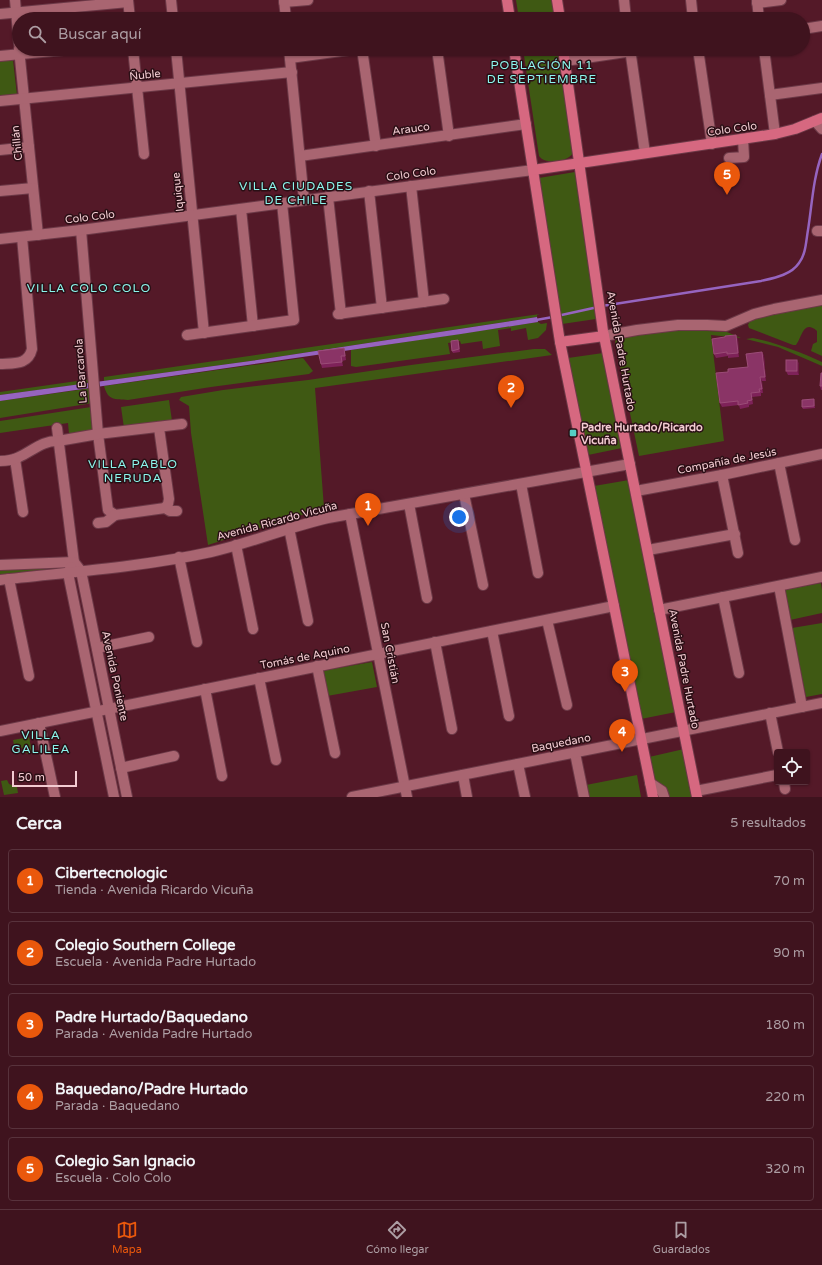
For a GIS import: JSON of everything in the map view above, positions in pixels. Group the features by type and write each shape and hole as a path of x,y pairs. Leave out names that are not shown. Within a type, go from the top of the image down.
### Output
{"main road":[{"path":"507,0 509,12"},
{"path":"557,0 559,12"},
{"path":"515,56 560,342 653,797"},
{"name":"Avenida Padre Hurtado","path":"564,56 604,336 697,794"},
{"name":"Colo Colo","path":"533,170 775,134 820,122"},
{"path":"560,342 604,336"}],"street":[{"name":"Chillán","path":"15,0 16,12"},
{"path":"171,0 172,12"},
{"path":"285,12 284,1 308,0"},
{"path":"624,0 625,12"},
{"path":"691,0 692,12"},
{"path":"758,12 757,2 780,0"},
{"path":"25,12 128,1 129,12"},
{"path":"0,14 12,13"},
{"path":"810,28 822,26"},
{"path":"0,56 12,52"},
{"name":"Chillán","path":"21,56 38,235"},
{"path":"134,56 144,154"},
{"name":"Iquique","path":"177,56 204,333"},
{"path":"290,56 304,200"},
{"path":"363,56 376,146"},
{"path":"438,56 449,136"},
{"path":"565,61 595,56"},
{"path":"632,56 645,153"},
{"path":"699,56 712,144"},
{"path":"765,56 775,134"},
{"name":"Ñuble","path":"0,101 292,72"},
{"path":"770,95 822,88"},
{"name":"Arauco","path":"300,156 526,124"},
{"path":"729,158 744,157 743,139"},
{"path":"0,150 29,147"},
{"name":"Colo Colo","path":"0,239 81,230 533,170"},
{"path":"411,186 424,302"},
{"path":"0,191 33,188"},
{"path":"369,192 382,308"},
{"path":"328,197 339,314 444,300"},
{"path":"187,335 294,320 282,203"},
{"path":"241,209 253,326"},
{"name":"La Barcarola","path":"81,230 98,434 111,513"},
{"path":"0,364 26,360 30,356 32,349 22,237"},
{"path":"604,336 636,330 672,326 726,326 754,314 822,300"},
{"path":"0,462 15,459 48,442 98,434 159,428 182,424"},
{"path":"57,428 74,562 68,573 114,797"},
{"path":"159,428 169,499 165,508"},
{"name":"Compañía de Jesús","path":"636,491 822,454"},
{"path":"15,459 23,512"},
{"path":"779,463 795,540"},
{"name":"Avenida Ricardo Vicuña","path":"4,579 68,573 213,552 314,521 630,464"},
{"path":"722,475 738,552"},
{"path":"521,484 538,573"},
{"path":"464,494 483,585"},
{"path":"409,504 428,598"},
{"path":"98,523 106,522 111,513 165,508 170,511 177,511"},
{"name":"San Cristián","path":"350,514 406,792"},
{"path":"289,528 308,621"},
{"path":"648,550 734,534"},
{"path":"236,545 253,629"},
{"path":"179,558 197,642"},
{"path":"0,565 74,562"},
{"name":"Avenida Poniente","path":"74,562 81,571 127,797"},
{"path":"659,610 822,577"},
{"path":"4,579 29,676"},
{"path":"779,586 802,707"},
{"path":"723,597 739,673"},
{"name":"Tomás de Aquino","path":"0,731 614,606"},
{"path":"547,620 566,705"},
{"path":"492,631 509,716"},
{"path":"97,648 150,637"},
{"path":"435,642 452,729"},
{"path":"317,666 335,753"},
{"path":"259,678 276,760"},
{"path":"205,689 222,776"},
{"name":"Baquedano","path":"352,797 406,792 462,775 822,703"},
{"path":"770,713 777,749"},
{"path":"39,723 55,797"},
{"path":"575,753 584,797"},
{"path":"121,768 174,756"},
{"path":"518,764 525,797"},
{"path":"462,775 467,797"},
{"path":"697,794 774,775"},
{"path":"650,783 662,791 664,797"}],"green space":[{"path":"516,0 553,0 554,12 518,12"},
{"path":"524,56 560,56 573,153 566,159 556,161 546,161 539,156"},
{"path":"13,60 17,95 0,97 0,61"},
{"path":"575,172 596,319 562,324 539,178"},
{"path":"822,305 822,356 811,351 813,344 817,342 817,331 812,328 806,328 796,345 793,345 749,328 748,325 750,320 771,314"},
{"path":"540,314 537,315 537,317 257,360 104,381 104,377"},
{"path":"538,322 541,324 547,323 546,330 538,338 528,340 526,328 511,331 511,328 498,330 500,346 483,349 482,341 461,344 460,341 448,343 450,354 356,367 351,366 351,350"},
{"path":"670,329 727,332 741,338 711,335 724,441 639,456 615,342 617,338"},
{"path":"753,338 780,345 805,355 822,362 822,366 778,347 746,339"},
{"path":"534,349 545,349 552,355 315,388 324,508 208,545 191,433 189,406 179,400 181,397 223,390"},
{"path":"603,353 622,448 588,455 568,358"},
{"path":"303,358 313,371 309,374 128,400 110,397 104,386"},
{"path":"91,379 91,383 0,395 0,392"},
{"path":"92,388 93,403 0,418 0,401"},
{"path":"169,400 172,421 124,428 121,407"},
{"path":"91,407 94,431 69,434 68,423 0,433 0,421"},
{"path":"629,480 676,712 641,719 594,486"},
{"path":"61,567 63,570 0,578 0,570"},
{"path":"821,583 822,613 790,620 784,590"},
{"path":"822,623 822,694 806,697 792,628"},
{"path":"372,662 377,687 327,696 321,671"},
{"path":"29,737 32,752 27,754 21,747 14,745 13,740"},
{"path":"684,749 694,797 668,797 655,782 649,757"},
{"path":"637,775 641,797 589,797 586,785"},
{"path":"7,780 9,784 17,787 18,793 4,795 1,781"}],"shaded area":[{"path":"537,317 538,322 0,401 0,395 257,360"}],"building":[{"path":"736,335 738,353 727,354 727,352 714,354 712,339"},
{"path":"458,340 459,349 452,351 451,341"},
{"path":"344,348 345,356 341,356 342,362 321,364 318,351"},
{"path":"762,352 765,377 760,377 762,389 759,389 760,392 751,393 752,400 747,401 748,403 738,405 738,401 720,403 716,373 728,372 728,369 748,367 746,354"},
{"path":"786,360 797,360 797,371 786,371"},
{"path":"821,373 822,386 820,386"},
{"path":"814,399 814,406 802,407 802,400"}],"waterway":[{"path":"602,306 761,281 771,279 792,270 799,263 804,252 815,182 822,154"},
{"path":"557,316 598,307"},
{"path":"536,320 553,317"}],"place":[{"name":"Colegio San Ignacio","path":"727,195"},
{"name":"Colegio Southern College","path":"511,408"},
{"name":"Padre Hurtado/Ricardo Vicuña","path":"573,433"},
{"name":"Cibertecnologic","path":"368,526"},
{"name":"Padre Hurtado/Baquedano","path":"625,692"},
{"name":"Baquedano/Padre Hurtado","path":"622,752"}],"district":[{"name":"POBLACIÓN 11 DE SEPTIEMBRE","path":"542,72"},
{"name":"VILLA CIUDADES DE CHILE","path":"296,193"},
{"name":"VILLA COLO COLO","path":"89,288"},
{"name":"VILLA PABLO NERUDA","path":"133,471"},
{"name":"VILLA GALILEA","path":"41,742"}]}
